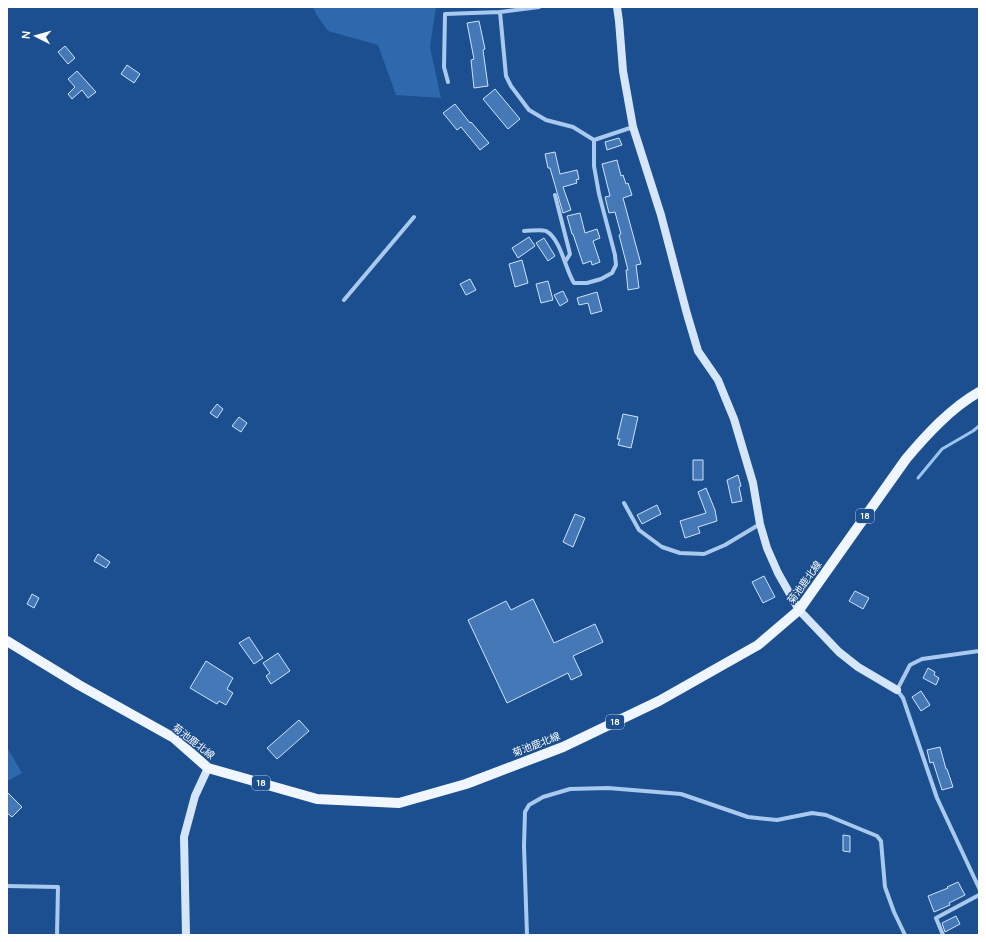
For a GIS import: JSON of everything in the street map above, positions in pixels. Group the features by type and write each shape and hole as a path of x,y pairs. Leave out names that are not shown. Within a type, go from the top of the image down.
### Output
{"main road":[{"name":"菊池鹿北線","path":"7,641 79,685 174,738 208,768 317,799 399,802 466,784 570,744 659,701 758,646 799,610 911,453 925,436 940,421 979,392"}],"street":[{"path":"448,82 444,67 445,14 500,12 539,7"},
{"path":"617,7 622,71 633,127 661,215 698,351 718,380 734,419 753,483 760,524 767,548 778,573 799,610 839,652 858,667 897,690 903,698 937,798 979,888"},
{"path":"500,12 506,76 511,86 530,110 546,120 573,127 594,140"},
{"path":"594,140 633,127"},
{"path":"524,231 545,231 555,238 574,283 587,283 601,279 612,273 616,265 615,255 594,166 594,140"},
{"path":"555,195 570,254 565,262"},
{"path":"344,300 414,217"},
{"path":"624,503 639,530 662,547 680,553 704,554 725,545 760,524"},
{"path":"897,690 910,665 922,659 979,651"},
{"path":"186,935 184,837 195,796 208,768"},
{"path":"527,935 524,846 525,812 529,805 543,797 570,789 608,788 681,794 748,817 777,820 812,812 826,815 877,836 881,840 885,888 905,935"},
{"path":"7,886 58,887 57,935"},
{"path":"944,935 936,918 979,895"}],"shaded area":[{"path":"313,7 436,7 430,47 441,98 396,95 378,45 328,31"},
{"path":"7,747 22,773 7,781"}],"building":[{"path":"479,21 485,49 483,50 488,86 474,88 471,60 474,59 467,23"},
{"path":"65,46 75,58 68,64 58,52"},
{"path":"127,65 140,74 134,83 121,74"},
{"path":"77,71 96,92 88,98 82,90 72,99 68,94 75,87 68,79"},
{"path":"495,89 520,119 508,129 483,99"},
{"path":"455,104 489,143 480,150 461,127 457,130 443,113"},
{"path":"619,138 622,145 607,150 605,142"},
{"path":"555,152 560,174 577,170 579,179 576,180 577,183 563,187 571,210 563,213 550,168 548,168 545,154"},
{"path":"617,160 621,176 623,175 626,184 628,183 632,195 623,198 641,264 636,265 639,288 628,290 626,270 628,270 619,235 621,234 615,212 609,213 605,197 610,196 602,164"},
{"path":"580,213 585,233 597,229 600,238 593,241 600,262 592,265 591,261 583,264 567,216"},
{"path":"529,237 535,246 518,258 512,248"},
{"path":"544,238 555,256 548,261 536,243"},
{"path":"522,260 528,283 515,287 509,264"},
{"path":"470,279 476,290 466,295 460,284"},
{"path":"548,281 553,300 541,303 536,284"},
{"path":"563,291 568,301 560,306 554,295"},
{"path":"597,292 602,311 591,314 588,303 579,305 577,298"},
{"path":"217,404 223,409 217,418 210,413"},
{"path":"623,414 638,417 631,448 618,445 620,439 617,439"},
{"path":"239,417 247,423 241,432 232,426"},
{"path":"693,460 703,460 703,480 693,480"},
{"path":"738,475 741,486 739,487 742,501 732,503 727,480"},
{"path":"706,488 715,510 717,521 698,527 700,533 685,538 680,521 706,513 698,492"},
{"path":"657,505 661,514 642,524 637,515"},
{"path":"575,514 585,518 573,547 563,542"},
{"path":"98,554 110,562 106,568 94,561"},
{"path":"764,576 775,597 763,603 752,582"},
{"path":"855,591 869,598 863,609 849,601"},
{"path":"32,594 39,598 34,608 27,604"},
{"path":"533,599 554,643 595,624 603,642 573,656 582,675 571,680 568,673 507,703 468,620 506,601 511,610"},
{"path":"249,637 263,658 254,664 239,643"},
{"path":"278,653 290,671 271,684 266,676 270,673 263,663"},
{"path":"206,661 233,678 227,689 233,693 226,705 219,701 217,704 190,688"},
{"path":"928,668 935,672 934,675 939,678 936,685 923,678"},
{"path":"921,691 930,705 921,711 912,697"},
{"path":"299,720 309,731 277,759 267,748"},
{"path":"940,747 953,787 942,790 933,762 930,763 927,750"},
{"path":"7,792 22,807 12,817 7,813"},
{"path":"843,835 850,836 850,852 843,851"},
{"path":"958,882 965,895 949,903 950,905 934,912 928,896 948,888 947,887"},
{"path":"956,916 960,924 945,932 942,923"}],"waterway":[{"path":"918,478 942,449 979,426"}]}
